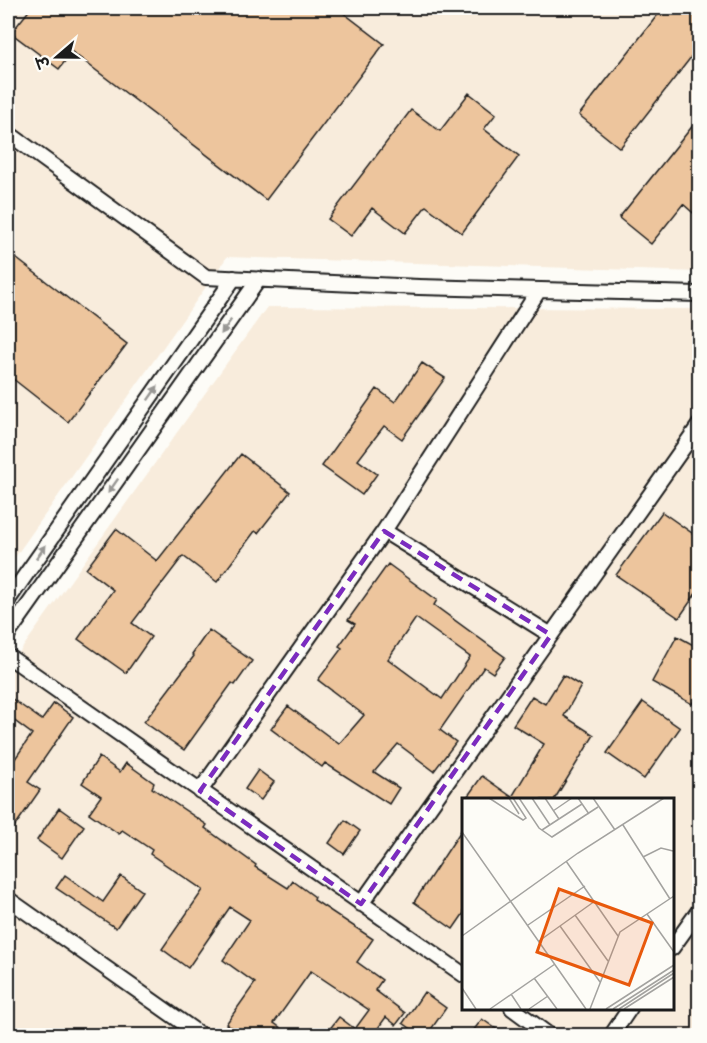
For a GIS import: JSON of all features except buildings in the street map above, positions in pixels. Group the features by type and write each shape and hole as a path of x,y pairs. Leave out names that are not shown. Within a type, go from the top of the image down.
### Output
{"street":[{"path":"8,133 206,277 419,287 699,294"},
{"path":"8,600 234,278"},
{"path":"8,634 259,279"},
{"path":"200,790 384,531 539,290"},
{"path":"362,904 699,424"},
{"path":"384,531 551,635"},
{"path":"8,656 462,974"},
{"path":"8,899 202,1035"},
{"path":"674,945 699,909"},
{"path":"515,1010 550,1035"},
{"path":"611,1035 629,1010"}],"highlighted area":[{"path":"384,531 551,635 361,904 200,791"}],"shaded area":[{"path":"8,8 699,8 699,272 227,257 8,567"},
{"path":"267,307 699,309 699,1035 8,1036 8,668"}]}
